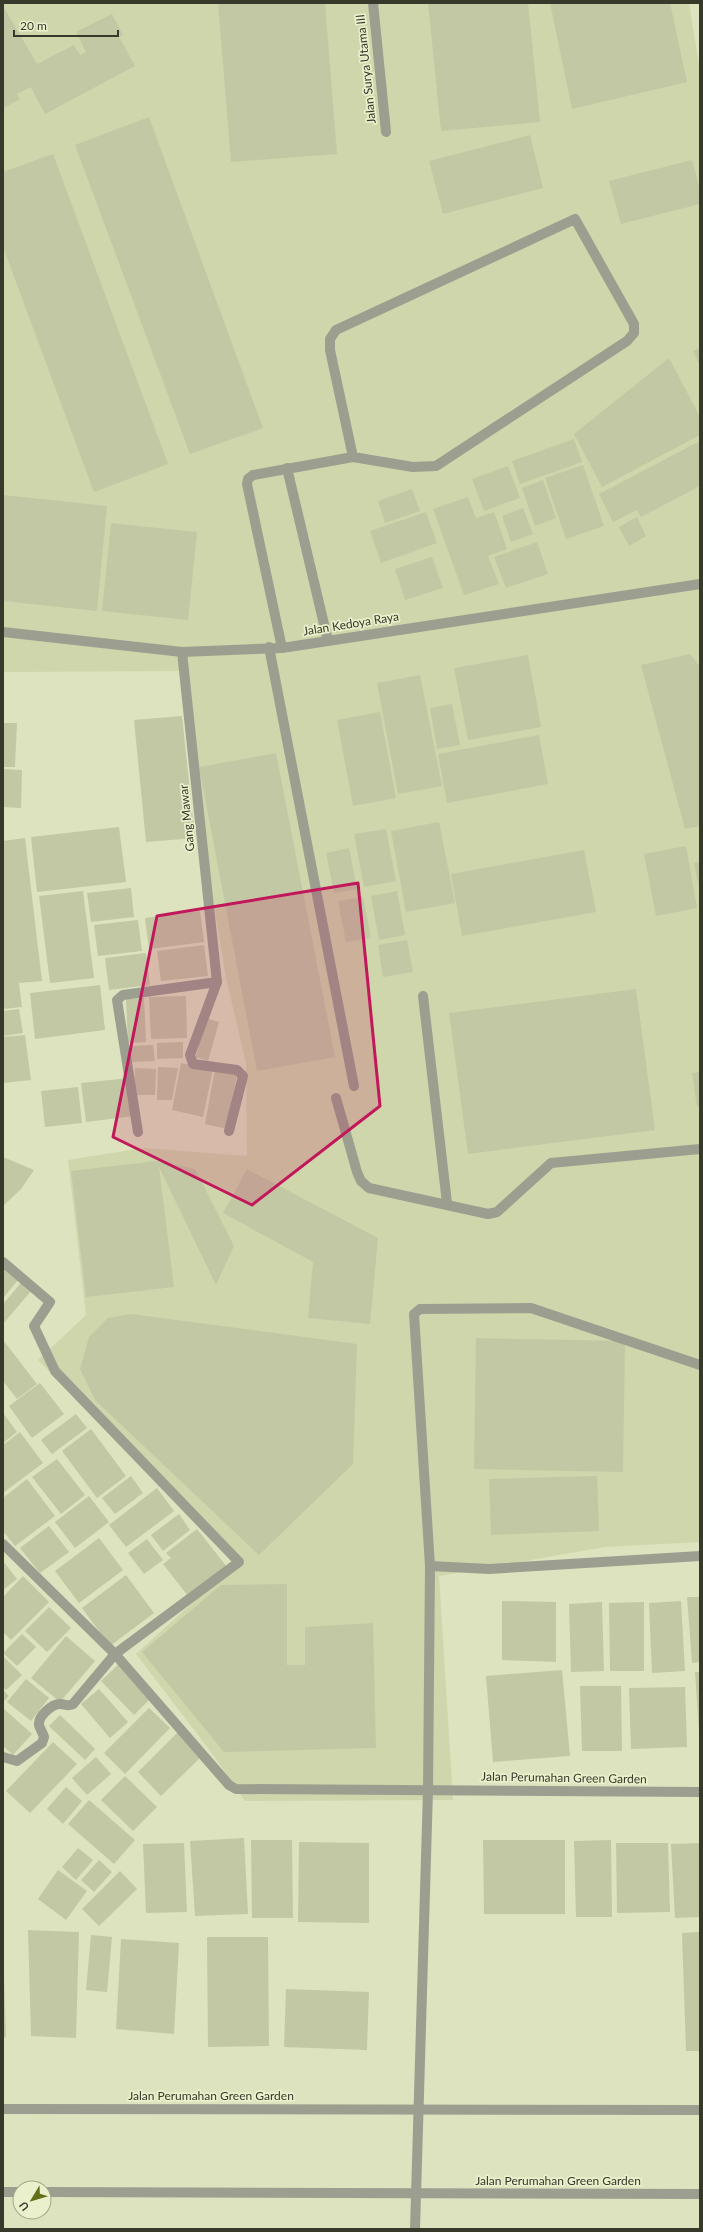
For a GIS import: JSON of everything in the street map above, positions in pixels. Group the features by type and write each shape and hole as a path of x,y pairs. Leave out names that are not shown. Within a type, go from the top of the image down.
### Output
{"street":[{"name":"Jalan Surya Utama III","path":"373,3 386,132"},
{"path":"282,648 246,484 248,479 253,474 353,457 413,467 436,466 627,341 634,333 634,324 575,219 336,330 330,339 330,350 353,457"},
{"path":"287,468 328,640"},
{"name":"Jalan Kedoya Raya","path":"3,632 182,652 282,648 700,584"},
{"path":"269,648 354,1086"},
{"name":"Gang Mawar","path":"182,652 217,982 190,1055 190,1060 193,1064 237,1070 243,1076 229,1132"},
{"path":"138,1132 117,1000 123,995 217,982"},
{"path":"423,996 447,1203"},
{"path":"336,1098 360,1181 369,1188 447,1203 488,1214 497,1212 551,1163 700,1149"},
{"path":"3,1262 50,1302 34,1326 55,1371 239,1562 115,1654 73,1704 68,1706 60,1704 52,1707 40,1718 39,1726 44,1737 42,1743 17,1761 3,1757"},
{"path":"415,2229 428,1790 430,1566 414,1314 416,1310 531,1308 700,1365"},
{"name":"Jalan Perumahan Green Garden","path":"3,1544 115,1654 229,1785 236,1788 700,1792"},
{"path":"430,1566 490,1569 700,1556"},
{"name":"Jalan Perumahan Green Garden","path":"3,2109 700,2110"},
{"name":"Jalan Perumahan Green Garden","path":"52,2192 416,2195 700,2194"}],"highlighted area":[{"path":"358,883 380,1106 252,1205 113,1137 157,916"}],"shaded area":[{"path":"3,3 689,3 700,71 700,1542 605,1547 439,1576 453,1800 245,1801 214,1756 136,1654 198,1598 245,1562 38,1360 86,1315 68,1160 144,1148 247,1156 246,1063 226,978 203,837 187,671 3,672"}],"building":[{"path":"218,3 325,3 337,154 231,162"},
{"path":"428,3 528,3 540,122 441,131"},
{"path":"550,3 670,3 687,82 572,109"},
{"path":"3,6 37,64 74,45 80,55 86,52 76,32 112,14 123,35 119,37 135,66 45,114 31,87 17,94 20,99 3,108"},
{"path":"149,117 263,428 190,454 75,145"},
{"path":"530,135 543,188 443,214 429,161"},
{"path":"53,154 168,464 94,492 3,247 3,172"},
{"path":"692,160 700,190 700,204 621,224 609,181"},
{"path":"700,348 700,366 693,351"},
{"path":"669,358 700,417 700,435 602,487 574,434"},
{"path":"574,439 582,462 520,484 512,461"},
{"path":"700,441 700,486 641,517 637,510 613,522 599,494"},
{"path":"583,465 604,526 566,539 545,478"},
{"path":"508,466 520,498 484,511 472,479"},
{"path":"543,480 556,518 535,526 522,488"},
{"path":"412,489 420,511 385,523 378,501"},
{"path":"3,495 107,506 97,611 3,601"},
{"path":"468,497 476,518 494,512 507,549 488,556 499,584 464,595 433,509"},
{"path":"523,508 533,534 511,542 502,516"},
{"path":"426,512 437,543 381,563 370,531"},
{"path":"637,517 646,536 629,546 619,527"},
{"path":"111,523 197,532 188,620 102,611"},
{"path":"537,542 548,574 506,588 494,557"},
{"path":"432,557 443,588 405,600 395,569"},
{"path":"690,654 700,667 700,826 685,829 641,665"},
{"path":"528,655 541,727 468,740 454,668"},
{"path":"420,675 442,786 398,794 377,683"},
{"path":"452,704 460,745 437,749 430,708"},
{"path":"380,712 396,798 353,806 337,720"},
{"path":"182,716 195,838 146,842 134,720"},
{"path":"3,723 17,723 15,767 3,767"},
{"path":"539,735 548,784 447,803 438,754"},
{"path":"276,753 335,1057 257,1071 199,767"},
{"path":"3,769 22,770 21,808 3,807"},
{"path":"439,822 455,903 406,912 391,831"},
{"path":"119,827 126,882 37,892 31,837"},
{"path":"386,829 396,881 364,887 354,834"},
{"path":"25,838 42,981 19,983 22,1007 3,1009 3,841"},
{"path":"686,846 697,908 656,916 644,854"},
{"path":"349,848 357,889 334,893 326,853"},
{"path":"584,850 596,912 462,936 451,874"},
{"path":"700,862 700,888 699,888 694,863"},
{"path":"131,888 134,917 91,922 87,893"},
{"path":"83,891 94,978 50,983 39,896"},
{"path":"397,891 405,935 379,940 371,896"},
{"path":"363,897 371,938 346,942 338,901"},
{"path":"200,911 204,942 149,949 145,918"},
{"path":"138,920 142,951 98,956 94,925"},
{"path":"407,940 413,972 383,977 378,945"},
{"path":"204,945 208,976 161,981 157,951"},
{"path":"146,953 150,985 109,990 105,958"},
{"path":"100,985 105,1030 35,1039 30,993"},
{"path":"636,989 655,1130 468,1154 449,1013"},
{"path":"186,996 187,1038 151,1039 149,997"},
{"path":"144,998 146,1042 128,1043 126,999"},
{"path":"19,1009 23,1033 3,1036 3,1011"},
{"path":"206,1018 219,1022 208,1061 196,1057"},
{"path":"25,1035 31,1080 3,1083 3,1037"},
{"path":"183,1042 183,1058 157,1059 157,1043"},
{"path":"153,1045 155,1061 130,1062 130,1046"},
{"path":"181,1063 213,1069 203,1117 172,1110"},
{"path":"158,1067 178,1068 172,1100 157,1100"},
{"path":"135,1068 156,1069 155,1095 134,1095"},
{"path":"215,1069 237,1074 227,1129 205,1124"},
{"path":"700,1072 700,1107 697,1107 692,1073"},
{"path":"129,1078 134,1116 86,1122 81,1083"},
{"path":"78,1087 82,1123 45,1127 41,1091"},
{"path":"3,1157 34,1170 21,1189 3,1206"},
{"path":"156,1161 195,1169 234,1246 216,1285 159,1167 174,1287 86,1297 71,1171"},
{"path":"247,1169 378,1238 370,1324 308,1318 313,1262 223,1213"},
{"path":"3,1266 19,1279 3,1298"},
{"path":"21,1283 31,1291 3,1324 3,1304"},
{"path":"131,1314 357,1344 353,1464 259,1555 95,1400 80,1369 89,1337 108,1318"},
{"path":"476,1338 625,1341 623,1472 474,1469"},
{"path":"3,1340 37,1384 17,1399 3,1381"},
{"path":"40,1383 64,1414 32,1438 9,1406"},
{"path":"3,1413 17,1432 3,1443"},
{"path":"76,1414 87,1428 52,1454 41,1440"},
{"path":"91,1429 126,1476 97,1498 62,1451"},
{"path":"20,1432 43,1463 3,1493 3,1445"},
{"path":"57,1459 85,1495 61,1514 32,1477"},
{"path":"131,1476 143,1493 115,1514 102,1498"},
{"path":"597,1476 599,1531 491,1535 489,1479"},
{"path":"27,1479 55,1516 15,1546 3,1531 3,1498"},
{"path":"157,1488 174,1511 126,1547 109,1525"},
{"path":"89,1496 109,1522 75,1548 55,1522"},
{"path":"179,1514 190,1530 163,1551 151,1535"},
{"path":"49,1526 69,1552 40,1573 20,1548"},
{"path":"197,1529 227,1567 188,1596 163,1564 171,1558 166,1553"},
{"path":"99,1538 123,1570 79,1603 55,1571"},
{"path":"147,1539 163,1560 144,1574 128,1553"},
{"path":"3,1561 17,1579 3,1590"},
{"path":"126,1575 154,1613 110,1646 82,1608"},
{"path":"23,1576 49,1602 11,1640 3,1632 3,1597"},
{"path":"287,1584 287,1665 305,1665 305,1627 373,1623 376,1748 224,1752 142,1652 221,1585"},
{"path":"687,1597 700,1597 700,1662 692,1663"},
{"path":"502,1601 556,1602 556,1662 502,1660"},
{"path":"681,1601 685,1671 652,1673 649,1603"},
{"path":"602,1602 604,1671 571,1672 569,1604"},
{"path":"644,1602 644,1671 610,1671 609,1603"},
{"path":"49,1607 71,1628 47,1652 25,1631"},
{"path":"22,1634 36,1647 17,1666 3,1653"},
{"path":"66,1636 95,1661 60,1702 31,1678"},
{"path":"3,1656 22,1675 6,1690 3,1687"},
{"path":"120,1663 152,1697 134,1715 101,1681"},
{"path":"562,1670 570,1756 493,1762 486,1676"},
{"path":"695,1672 700,1672 699,1732"},
{"path":"26,1679 49,1698 31,1721 7,1702"},
{"path":"580,1686 621,1686 622,1751 582,1751"},
{"path":"685,1687 687,1747 631,1749 629,1688"},
{"path":"99,1689 128,1722 110,1738 81,1704"},
{"path":"3,1690 9,1696 3,1702"},
{"path":"3,1708 32,1734 13,1755 3,1746"},
{"path":"149,1708 170,1728 125,1774 104,1753"},
{"path":"60,1715 95,1749 85,1760 49,1726"},
{"path":"179,1731 203,1755 161,1796 138,1772"},
{"path":"53,1742 77,1764 30,1813 6,1791"},
{"path":"96,1757 111,1774 87,1795 72,1778"},
{"path":"125,1776 157,1807 133,1831 101,1800"},
{"path":"66,1787 82,1801 63,1824 47,1809"},
{"path":"89,1800 135,1840 114,1864 68,1824"},
{"path":"244,1838 248,1914 195,1916 190,1841"},
{"path":"251,1840 292,1840 293,1918 252,1918"},
{"path":"483,1840 565,1840 565,1914 484,1914"},
{"path":"611,1840 612,1917 576,1917 574,1841"},
{"path":"299,1842 369,1843 369,1923 298,1922"},
{"path":"184,1843 187,1912 146,1913 143,1844"},
{"path":"616,1843 668,1843 670,1912 617,1913"},
{"path":"700,1843 700,1917 675,1918 671,1844"},
{"path":"78,1848 93,1860 76,1880 62,1867"},
{"path":"99,1860 112,1872 94,1892 81,1880"},
{"path":"58,1870 87,1891 66,1920 38,1899"},
{"path":"120,1871 137,1889 99,1926 82,1909"},
{"path":"28,1930 79,1932 76,2038 31,2036"},
{"path":"700,1932 700,2051 686,2051 682,1933"},
{"path":"91,1935 112,1937 107,1992 86,1990"},
{"path":"207,1937 268,1937 269,2046 208,2047"},
{"path":"121,1939 179,1943 174,2034 116,2029"},
{"path":"3,1977 6,2037 3,2038"},
{"path":"286,1989 369,1992 367,2050 284,2047"}]}
